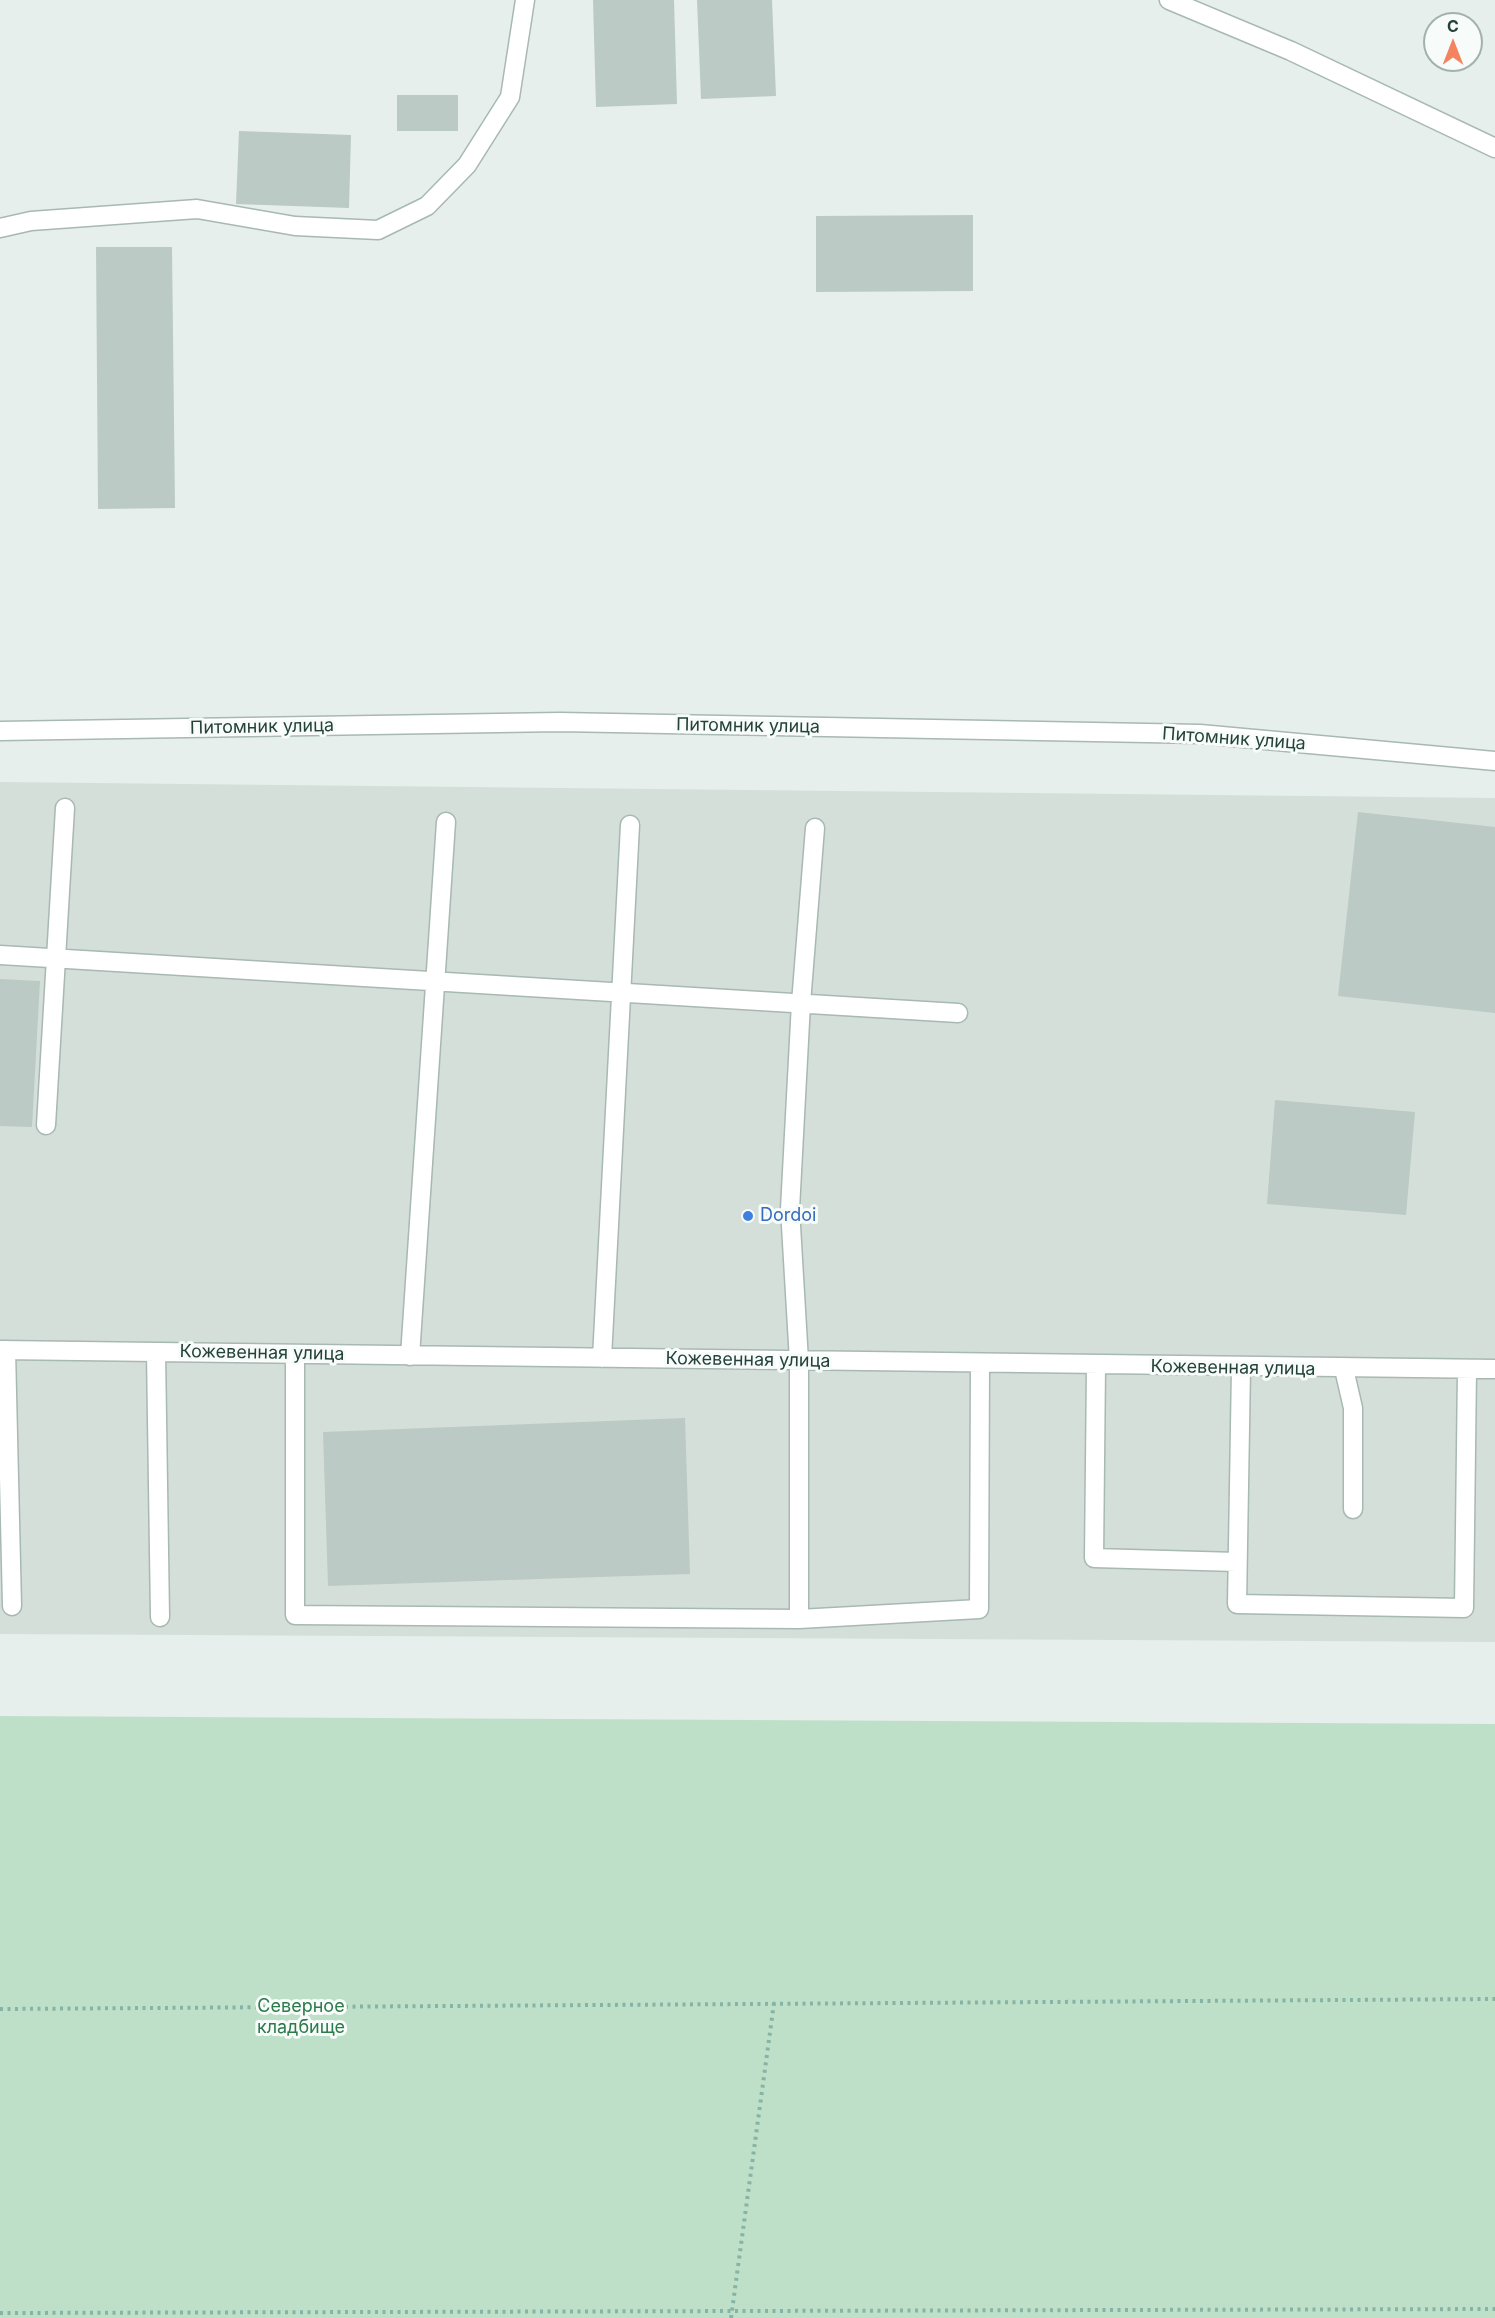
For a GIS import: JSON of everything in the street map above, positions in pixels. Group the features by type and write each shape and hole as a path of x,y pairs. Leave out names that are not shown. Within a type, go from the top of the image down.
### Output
{"street":[{"path":"0,228 31,221 197,209 295,226 378,230 427,206 467,165 510,97 525,0"},
{"path":"1169,0 1291,51 1495,148"},
{"name":"Питомник улица","path":"0,731 560,722 1200,734 1495,761"},
{"path":"46,1125 65,807"},
{"path":"411,1356 446,822"},
{"path":"602,1359 630,825"},
{"path":"799,1619 799,1361 790,1209 801,1003 815,828"},
{"path":"0,955 958,1013"},
{"path":"3,1350 12,1606"},
{"name":"Кожевенная улица","path":"3,1350 1241,1368 1495,1369"},
{"path":"156,1352 160,1617"},
{"path":"295,1354 295,1614 799,1619 979,1609 980,1364"},
{"path":"1095,1366 1094,1558 1237,1562"},
{"path":"1241,1368 1237,1604 1464,1608 1467,1370"},
{"path":"1344,1369 1353,1408 1353,1509"}],"path":[{"path":"0,2009 1495,1999"},
{"path":"731,2318 774,2003"},
{"path":"0,2313 1495,2309"}],"shaded area":[{"name":"Dordoi","path":"0,782 1495,798 1495,1642 0,1634"}],"green space":[{"name":"Северное кладбище","path":"0,1716 1495,1724 1495,2318 0,2318"}],"building":[{"path":"593,0 674,0 677,104 596,107"},
{"path":"697,0 772,0 776,96 701,99"},
{"path":"397,95 458,95 458,131 397,131"},
{"path":"239,131 351,135 349,208 236,204"},
{"path":"973,215 973,291 816,292 816,216"},
{"path":"96,247 172,247 175,508 98,509"},
{"path":"1358,812 1495,827 1495,1013 1338,996"},
{"path":"0,979 40,981 32,1127 0,1126"},
{"path":"1275,1100 1415,1112 1406,1215 1267,1204"},
{"path":"685,1418 690,1574 328,1586 323,1432"}],"place":[{"name":"Dordoi","path":"748,1216"}]}
